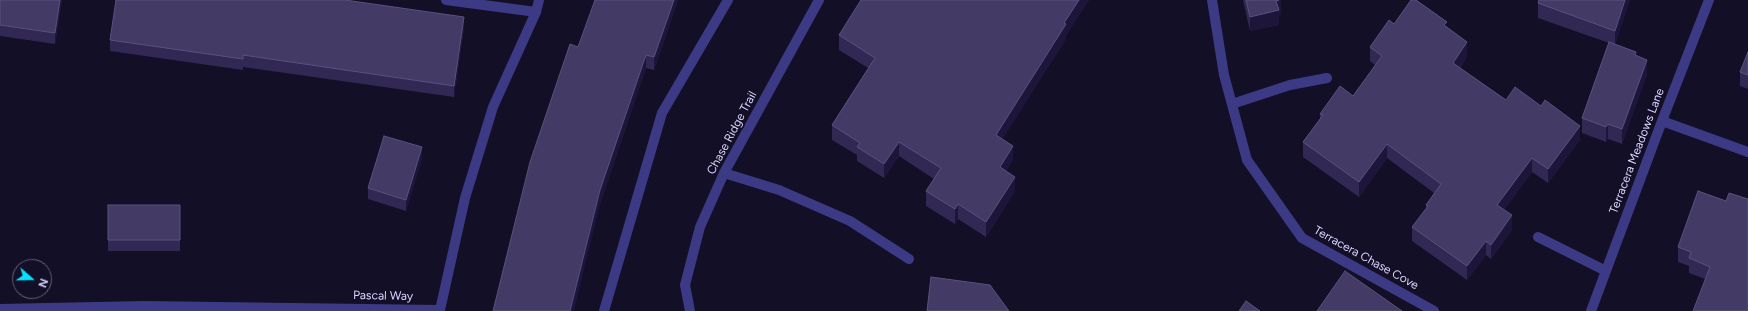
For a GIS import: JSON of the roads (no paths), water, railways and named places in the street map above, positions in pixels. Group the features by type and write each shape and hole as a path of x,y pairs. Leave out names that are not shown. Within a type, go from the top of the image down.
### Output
{"street":[{"path":"446,0 536,12"},
{"name":"Pascal Way","path":"0,309 440,310 465,198 493,107 536,12 539,0"},
{"path":"604,311 662,113 728,0"},
{"name":"Chase Ridge Trail","path":"690,311 685,285 700,226 724,173 818,0"},
{"name":"Terracera Chase Cove","path":"1212,0 1224,75 1247,160 1302,238 1434,311"},
{"name":"Terracera Meadows Lane","path":"1591,311 1662,120 1709,0"},
{"path":"1232,104 1290,85 1327,78"},
{"path":"1662,120 1748,152"},
{"path":"724,173 779,190 850,221 909,259"},
{"path":"1538,237 1606,271"}]}
